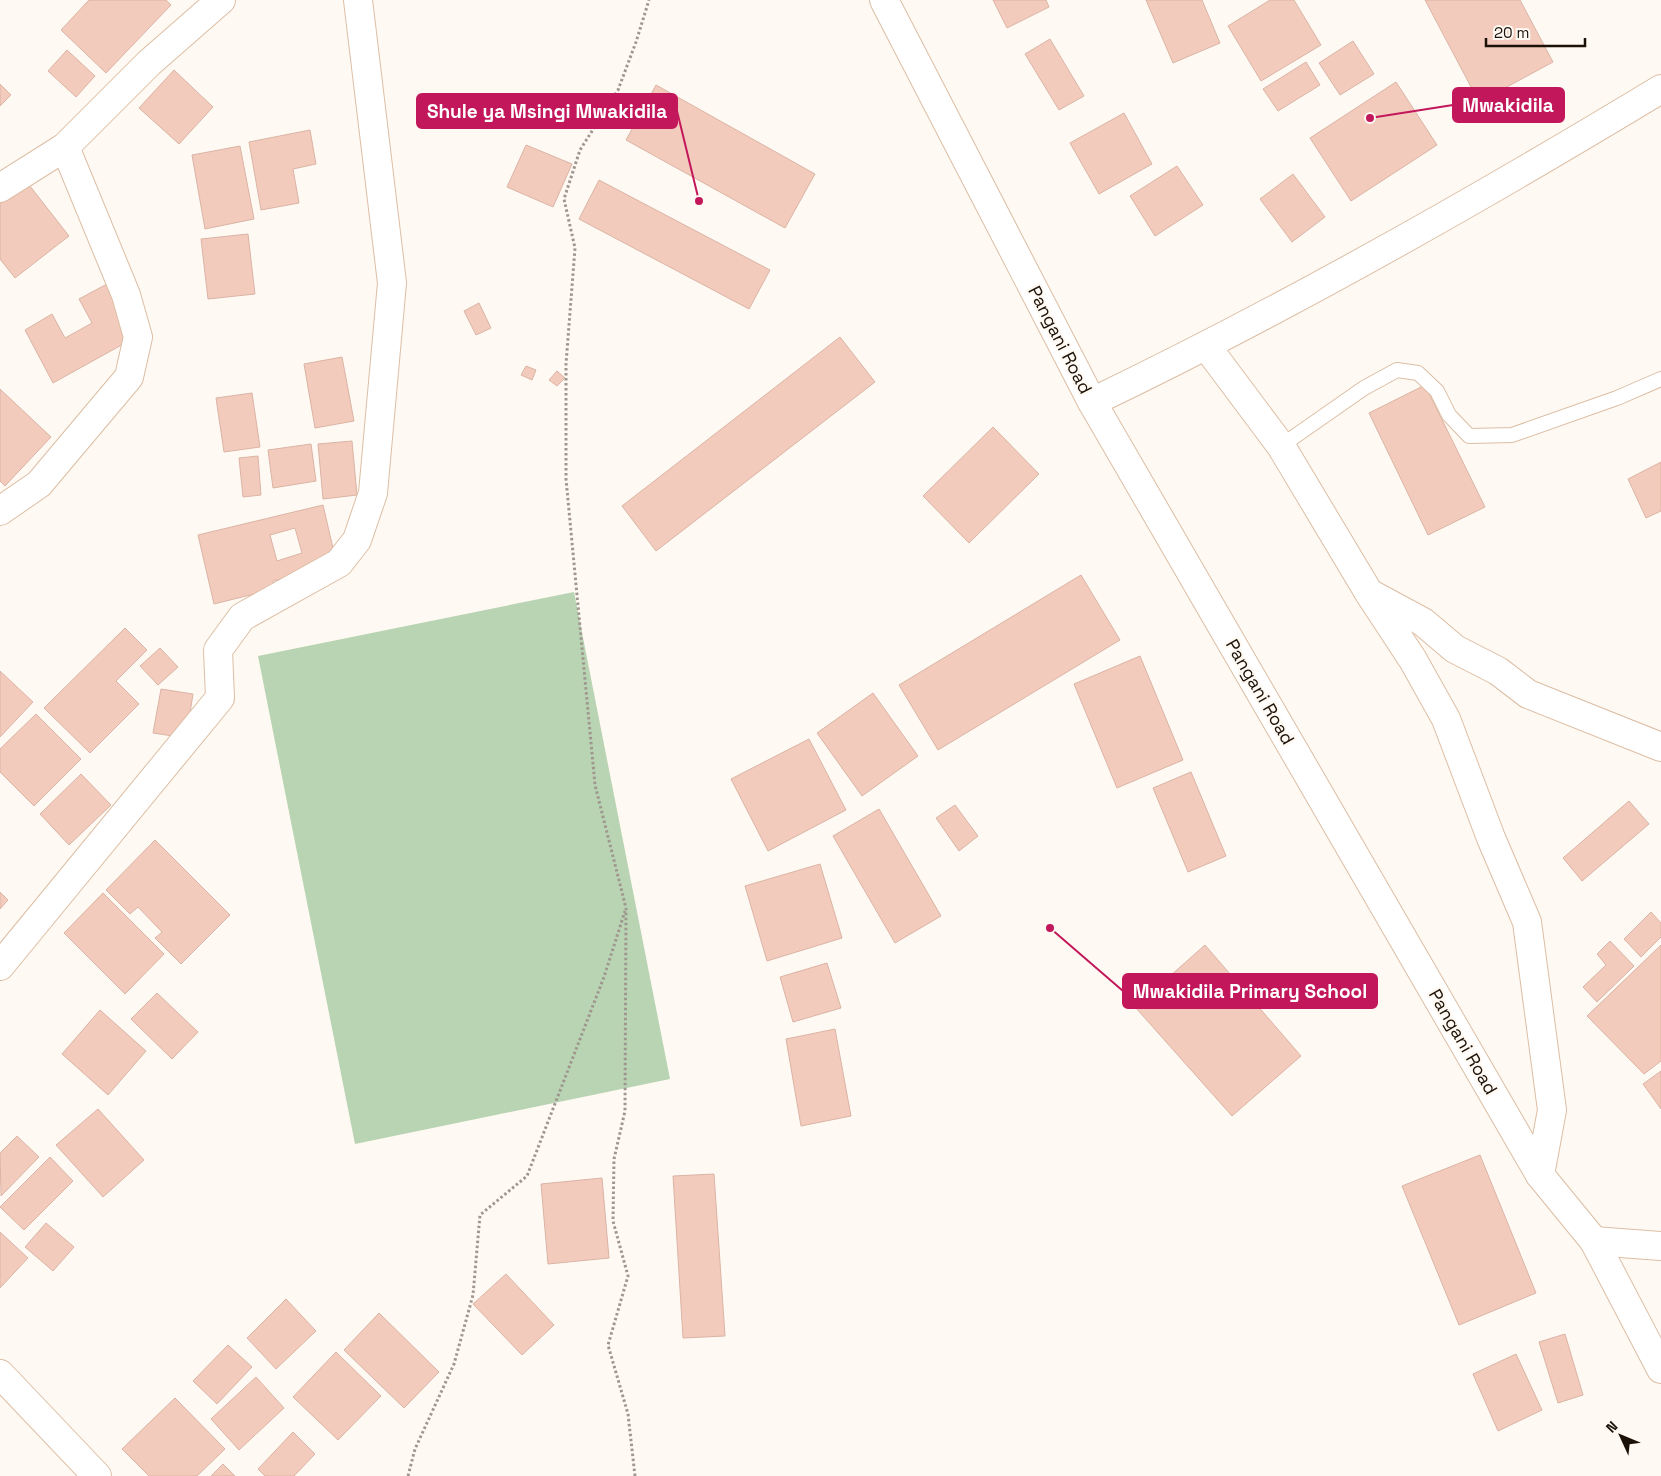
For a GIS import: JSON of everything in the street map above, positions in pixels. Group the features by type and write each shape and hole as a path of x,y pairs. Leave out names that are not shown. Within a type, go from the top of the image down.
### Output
{"street":[{"path":"0,188 65,147 149,63 220,0"},
{"path":"0,966 220,698 218,650 242,617 339,563 357,540 373,494 392,283 358,0"},
{"name":"Pangani Road","path":"884,0 1092,402 1540,1175 1594,1241 1661,1369"},
{"path":"1092,402 1206,347 1522,174 1661,89"},
{"path":"0,511 39,484 129,377 138,337 126,295 65,147"},
{"path":"1206,347 1282,446 1369,594 1413,660 1446,719 1491,838 1527,922 1552,1110 1540,1175"},
{"path":"1369,594 1423,622 1455,649 1498,671 1528,694 1661,747"},
{"path":"1594,1241 1661,1246"},
{"path":"0,1374 68,1448 97,1476"}],"lane":[{"path":"1282,446 1364,388 1397,370 1418,373 1436,391 1449,415 1470,436 1512,435 1617,398 1661,379"}],"path":[{"path":"634,1476 628,1414 608,1345 628,1276 613,1221 614,1159 625,1111 626,908 595,785 566,479 566,364 575,248 564,199 580,150 618,90 636,42 648,0"},
{"path":"408,1476 415,1448 454,1364 473,1295 480,1215 527,1176 604,977 626,908"}],"green space":[{"path":"574,592 670,1079 355,1144 258,656"}],"building":[{"path":"89,0 166,0 171,5 106,73 61,30"},
{"path":"993,0 1046,0 1049,7 1007,28"},
{"path":"1146,0 1202,0 1220,43 1173,63"},
{"path":"1270,0 1294,0 1321,45 1261,81 1228,26"},
{"path":"1425,0 1520,0 1553,62 1479,102"},
{"path":"1050,39 1084,96 1059,110 1025,54"},
{"path":"1353,41 1374,74 1340,95 1319,63"},
{"path":"67,50 95,76 76,97 48,71"},
{"path":"1306,62 1320,85 1278,111 1263,89"},
{"path":"174,70 213,107 179,144 139,108"},
{"path":"1396,82 1437,145 1351,201 1310,138"},
{"path":"0,84 11,95 0,106"},
{"path":"656,85 815,174 785,228 626,140"},
{"path":"1124,113 1152,164 1099,194 1070,143"},
{"path":"310,130 316,164 293,169 299,203 261,210 249,142"},
{"path":"526,145 572,164 553,207 507,187"},
{"path":"240,146 254,219 205,229 192,155"},
{"path":"1177,166 1203,205 1155,236 1130,196"},
{"path":"1293,174 1325,217 1292,242 1260,199"},
{"path":"599,180 770,270 749,309 579,219"},
{"path":"26,181 69,236 15,278 0,259 0,202"},
{"path":"248,234 255,294 208,299 201,239"},
{"path":"107,284 136,337 53,383 25,330 52,314 65,338 92,323 79,299"},
{"path":"479,303 491,328 476,335 464,311"},
{"path":"840,337 875,382 656,551 622,506"},
{"path":"342,357 354,421 315,428 304,364"},
{"path":"526,366 536,370 532,380 521,375"},
{"path":"557,371 565,378 557,386 549,380"},
{"path":"1425,385 1485,507 1428,535 1369,413"},
{"path":"0,389 51,437 5,486 0,481"},
{"path":"252,393 260,447 224,452 216,398"},
{"path":"993,427 1039,474 969,543 923,496"},
{"path":"352,441 357,495 323,499 318,444"},
{"path":"311,444 316,481 273,488 268,450"},
{"path":"258,456 261,495 243,497 239,458"},
{"path":"1661,462 1661,511 1646,518 1628,479"},
{"path":"323,505 339,574 285,578 273,581 274,589 214,604 198,535","holes":["295,528 302,553 277,561 270,535"]},
{"path":"1081,575 1120,640 938,750 899,685"},
{"path":"125,628 147,650 116,681 139,704 90,753 44,708"},
{"path":"160,648 178,667 158,685 140,666"},
{"path":"1140,656 1183,760 1117,788 1074,684"},
{"path":"0,671 33,702 0,737"},
{"path":"161,689 193,694 186,738 153,733"},
{"path":"873,693 918,756 862,796 817,733"},
{"path":"36,714 81,759 34,806 0,772 0,749"},
{"path":"809,739 846,810 768,851 731,779"},
{"path":"1191,772 1226,856 1188,872 1153,788"},
{"path":"81,774 111,805 69,845 40,814"},
{"path":"1629,801 1649,824 1582,881 1563,858"},
{"path":"955,805 978,836 959,851 936,818"},
{"path":"879,809 941,916 895,943 833,836"},
{"path":"155,840 230,915 181,964 155,938 162,932 138,907 130,914 106,890"},
{"path":"820,864 842,938 767,961 745,886"},
{"path":"0,892 8,900 0,909"},
{"path":"103,893 164,954 125,994 64,933"},
{"path":"1651,912 1661,923 1661,937 1641,957 1624,939"},
{"path":"1610,941 1634,966 1597,1002 1583,987 1606,965 1597,954"},
{"path":"1205,945 1301,1056 1232,1116 1135,1007"},
{"path":"1661,945 1661,1061 1644,1074 1587,1016"},
{"path":"827,963 841,1008 793,1022 780,977"},
{"path":"157,993 198,1032 172,1059 131,1019"},
{"path":"100,1010 146,1051 108,1095 62,1054"},
{"path":"835,1029 851,1116 801,1126 786,1039"},
{"path":"1661,1071 1661,1109 1643,1084"},
{"path":"98,1109 144,1160 103,1197 56,1145"},
{"path":"17,1136 39,1157 1,1196 0,1153"},
{"path":"1480,1155 1536,1293 1459,1325 1402,1186"},
{"path":"50,1157 73,1181 24,1230 0,1207"},
{"path":"714,1174 725,1336 683,1338 673,1176"},
{"path":"602,1178 609,1258 548,1264 541,1184"},
{"path":"46,1223 74,1247 53,1271 25,1247"},
{"path":"0,1232 28,1258 0,1288"},
{"path":"506,1274 554,1325 522,1355 473,1304"},
{"path":"286,1299 316,1331 276,1369 247,1338"},
{"path":"379,1313 439,1372 404,1408 344,1350"},
{"path":"1565,1334 1583,1395 1558,1403 1539,1342"},
{"path":"228,1345 252,1367 217,1404 193,1381"},
{"path":"336,1352 381,1396 338,1440 293,1397"},
{"path":"1516,1354 1542,1410 1498,1431 1473,1374"},
{"path":"256,1377 284,1408 239,1450 211,1419"},
{"path":"175,1398 225,1449 197,1476 149,1476 122,1449"},
{"path":"293,1432 315,1454 294,1476 265,1476 258,1469"},
{"path":"223,1464 235,1476 211,1476"}],"place":[{"name":"Mwakidila","path":"1370,118"},
{"name":"Shule ya Msingi Mwakidila","path":"699,201"},
{"name":"Mwakidila Primary School","path":"1050,928"}]}
